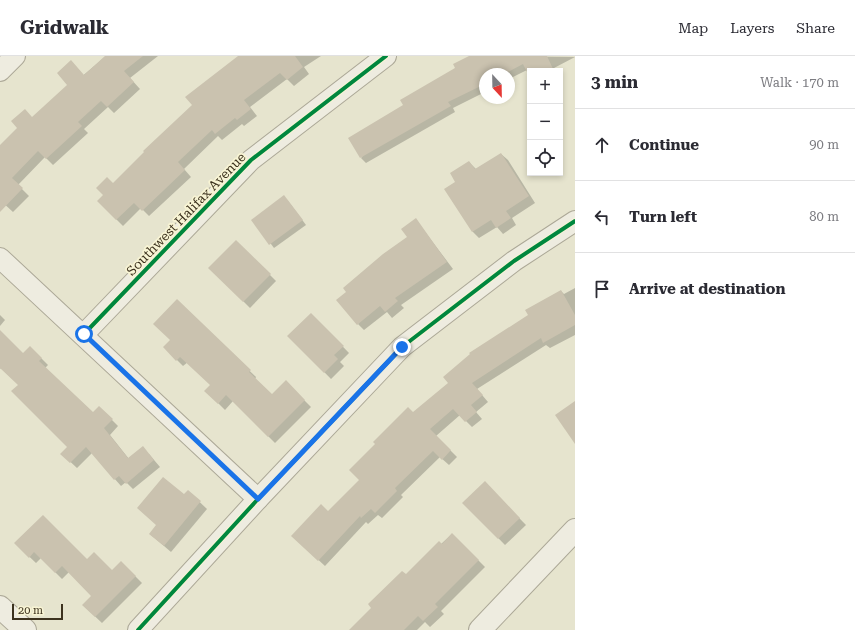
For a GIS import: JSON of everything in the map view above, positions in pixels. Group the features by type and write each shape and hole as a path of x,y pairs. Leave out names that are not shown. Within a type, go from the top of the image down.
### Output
{"street":[{"path":"0,71 15,56"},
{"name":"Southwest Halifax Avenue","path":"84,334 251,160 386,56"},
{"path":"138,630 258,499 402,347 514,261 575,221"},
{"path":"0,258 84,334 258,499"},
{"path":"480,630 575,530"},
{"path":"0,607 25,630"}],"building":[{"path":"105,56 143,56 124,71 134,82 107,107 101,101 78,122 82,126 46,159 38,151 12,178 23,188 0,212 0,145 17,128 11,121 25,109 32,117 67,85 57,73 71,60 84,75"},
{"path":"238,56 295,56 303,67 287,80 280,73 244,100 251,109 237,120 235,118 215,134 212,130 178,162 185,170 142,211 134,203 116,220 97,201 103,195 96,188 107,177 113,183 144,152 143,151 192,105 185,97"},
{"path":"469,56 547,56 553,68 527,68 527,72 523,64 515,68 479,68 479,87 448,102 451,106 360,158 348,138 403,105 400,100 455,68 453,64"},
{"path":"501,153 529,196 506,211 511,218 496,228 491,220 472,232 444,189 455,182 450,173 469,161 475,169"},
{"path":"284,195 303,220 269,245 251,220"},
{"path":"416,218 447,262 395,298 398,301 385,312 380,306 357,325 336,300 346,292 343,288 383,254 407,237 401,229"},
{"path":"236,240 271,274 243,302 208,268"},
{"path":"561,290 575,315 575,325 543,343 541,338 472,383 483,395 471,405 477,412 465,422 453,409 430,429 451,450 442,460 433,451 395,488 397,491 375,513 371,509 361,518 360,516 318,561 291,536 321,504 328,511 359,480 349,470 375,444 373,442 408,407 413,412 448,383 443,377 470,354 469,353 528,315 525,310"},
{"path":"177,299 251,370 249,372 272,394 286,380 305,400 268,437 226,395 218,404 204,391 210,385 180,357 176,361 163,347 170,340 153,324"},
{"path":"311,313 344,346 334,355 338,359 324,373 287,336"},
{"path":"0,330 23,353 30,346 42,358 39,361 93,412 99,406 113,419 104,428 128,458 143,446 154,460 126,484 119,476 114,480 86,447 70,463 60,454 67,447 11,391 18,385 0,368"},
{"path":"575,401 575,444 555,415"},
{"path":"163,477 184,494 188,490 201,501 164,546 149,534 156,525 137,508"},
{"path":"485,481 520,518 498,539 462,503"},
{"path":"43,515 87,559 94,552 112,570 121,561 136,576 95,617 82,605 91,596 62,566 55,573 34,552 29,558 14,543"},
{"path":"452,533 479,560 435,604 438,607 423,621 418,616 404,630 349,630 371,608 368,604 402,571 406,574 439,541 442,544"}],"cycle path":[{"path":"84,334 251,160 386,56"},
{"path":"138,630 258,499 402,347 514,261 575,221"}],"route":[{"path":"84,334 258,499 402,347"}]}
